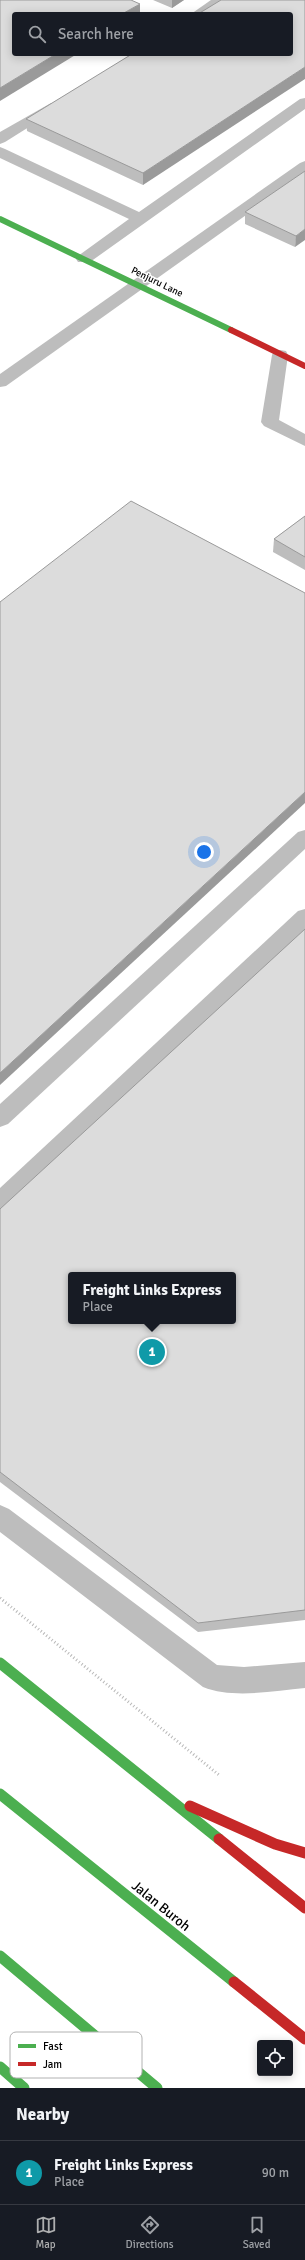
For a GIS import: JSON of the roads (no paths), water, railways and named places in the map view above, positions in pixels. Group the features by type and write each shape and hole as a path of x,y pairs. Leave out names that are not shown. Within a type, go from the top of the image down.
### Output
{"main road":[{"name":"Penjuru Lane","path":"0,219 305,366"},
{"path":"0,1663 305,1908"},
{"name":"Jalan Buroh","path":"0,1794 305,2040"},
{"path":"164,1794 275,1844 305,1853"},
{"path":"0,1956 90,2032"},
{"path":"0,2067 10,2076"},
{"path":"142,2075 157,2088"},
{"path":"13,2078 24,2088"}],"lane":[{"path":"201,12 221,0"},
{"path":"0,139 61,101"},
{"path":"84,259 305,102"},
{"path":"0,152 141,219"},
{"path":"0,382 305,166"},
{"path":"280,355 270,422 305,441"},
{"path":"0,1118 305,837"},
{"path":"0,1202 305,917"},
{"path":"0,1517 212,1678 244,1680 305,1675"}],"place":[{"name":"Freight Links Express","path":"152,1352"}]}
